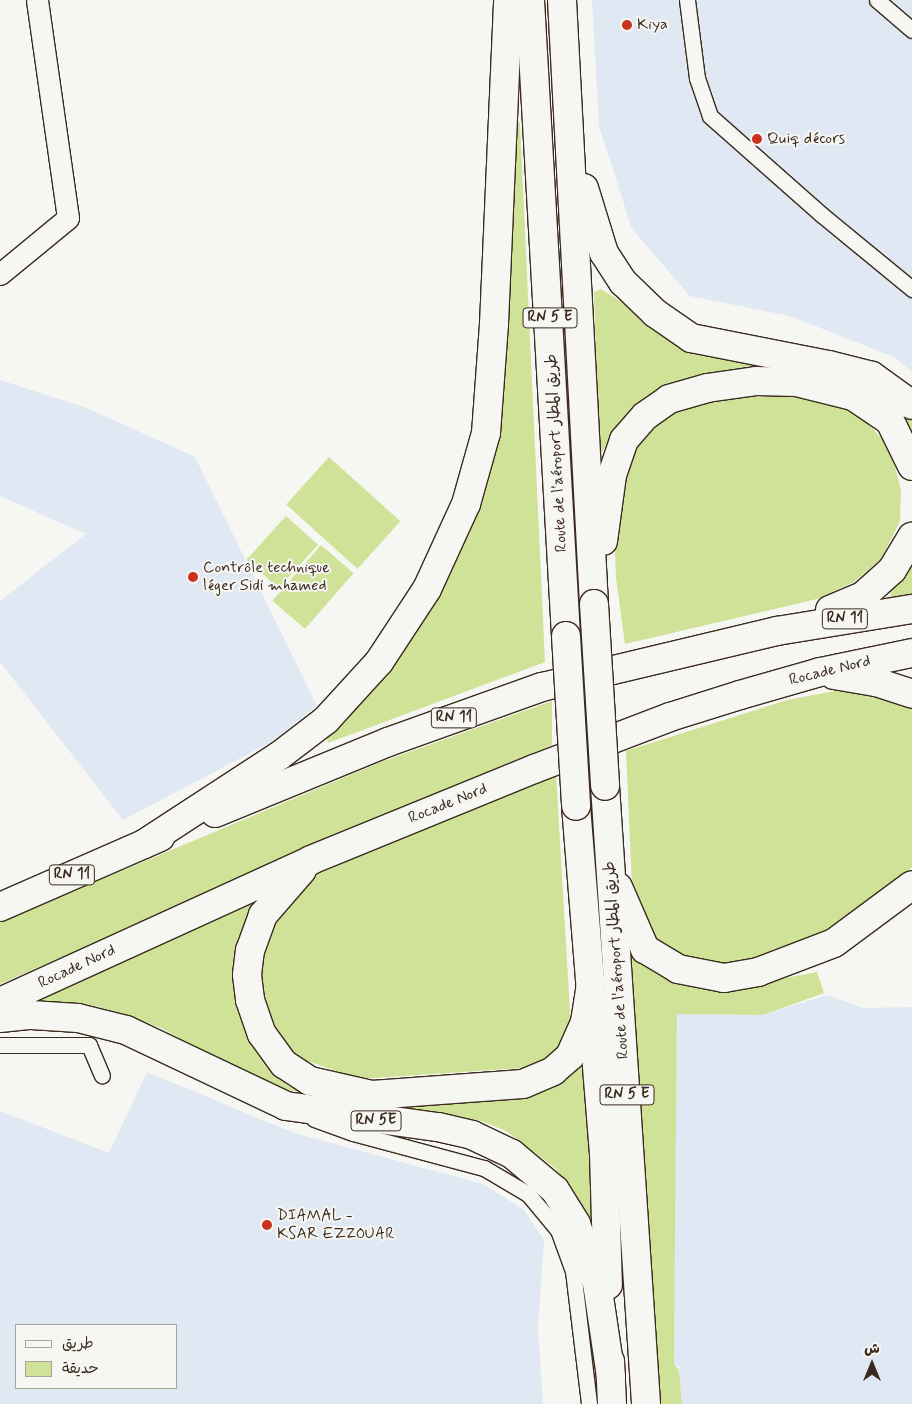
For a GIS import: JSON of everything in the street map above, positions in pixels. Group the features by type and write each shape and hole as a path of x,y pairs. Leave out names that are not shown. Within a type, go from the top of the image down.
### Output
{"highway":[{"path":"144,844 279,756 326,720 379,662 427,589 466,504 486,433 494,324 508,0"},
{"name":"Route de l'aéroport طريق المطار","path":"530,0 576,806 604,1154 612,1404"},
{"name":"Route de l'aéroport طريق المطار","path":"562,0 594,604 646,1404"},
{"path":"570,135 604,253 622,282 655,313 691,338 829,365 872,376 912,405"},
{"path":"594,604 612,475 624,440 645,416 669,399 707,388 756,381 796,382 827,388 852,396 890,421 912,466"},
{"path":"778,631 863,596 892,570 912,537"},
{"name":"RN 11","path":"0,907 144,844 388,742 542,687 778,631 912,610"},
{"name":"Rocade Nord","path":"0,1002 311,860 670,717 820,672 912,653"},
{"path":"820,672 876,682 912,694"},
{"path":"311,860 263,914 250,950 247,974 250,1000 262,1034 284,1064 310,1082 372,1094 523,1084 553,1071 570,1056 586,1022 591,983"},
{"path":"610,871 645,949 678,970 724,978 758,972 834,943 912,885"},
{"name":"RN 5E","path":"0,1018 31,1015 78,1018 126,1030 286,1106 438,1127 472,1136 512,1154 542,1176 567,1208 592,1264 611,1377"}],"street":[{"path":"0,274 68,218 38,0"},
{"path":"687,0 696,70 710,116 744,149 906,278 912,289"},
{"path":"877,0 912,30"},
{"path":"0,1045 89,1045 102,1075"},
{"path":"286,1106 353,1133 484,1168 528,1194 558,1230 572,1271 589,1404"}],"shaded area":[{"path":"592,0 912,0 912,372 896,358 790,316 690,296 632,229 599,126"},
{"path":"0,380 87,408 195,457 317,706 271,742 123,820 0,662 0,601 86,534 0,496"},
{"path":"827,995 863,1008 912,1007 912,1404 682,1404 679,1366 674,1364 677,1014 763,1015"},
{"name":"DIAMAL - KSAR EZZOUAR","path":"147,1072 294,1133 483,1184 524,1210 544,1240 538,1328 543,1404 0,1404 0,1111 109,1153"}],"green space":[{"path":"515,117 520,123 545,662 328,743 325,731 457,552"},
{"path":"601,289 689,345 718,353 834,372 888,396 912,415 912,446 897,420 879,402 850,386 823,377 751,371 698,379 667,388 631,410 599,456 594,292"},
{"path":"803,396 831,400 868,424 890,447 901,490 900,521 882,558 854,582 817,599 625,644 616,578 614,518 636,442 670,413 720,397"},
{"path":"329,457 400,521 358,569 286,505"},
{"path":"286,516 318,545 278,589 247,560"},
{"path":"321,545 353,573 305,629 272,601"},
{"path":"912,560 912,596 889,598 893,587"},
{"path":"840,690 873,693 906,701 912,707 912,867 857,916 762,958 711,966 677,959 650,939 632,886 626,751 787,700"},
{"path":"552,701 552,745 0,984 0,922 381,762"},
{"path":"556,773 571,1029 563,1044 548,1058 521,1068 359,1079 302,1059 289,1048 270,1024 260,999 256,957 266,929 306,879"},
{"path":"271,889 250,915 274,1073 288,1086 327,1096 477,1097 583,1045 593,1232 572,1190 555,1168 506,1131 482,1121 410,1109 349,1104 281,1088 250,1076 161,1028 128,1015 95,1006 24,1001"},
{"path":"630,949 649,968 669,981 694,987 728,989 817,972 824,993 763,1015 677,1014 674,1364 679,1370 682,1404 659,1404"}],"place":[{"name":"Kiya","path":"627,25"},
{"name":"Quiq décors","path":"757,139"},
{"name":"Contrôle technique léger Sidi mhamed","path":"193,577"},
{"name":"DIAMAL - KSAR EZZOUAR","path":"267,1225"}]}
